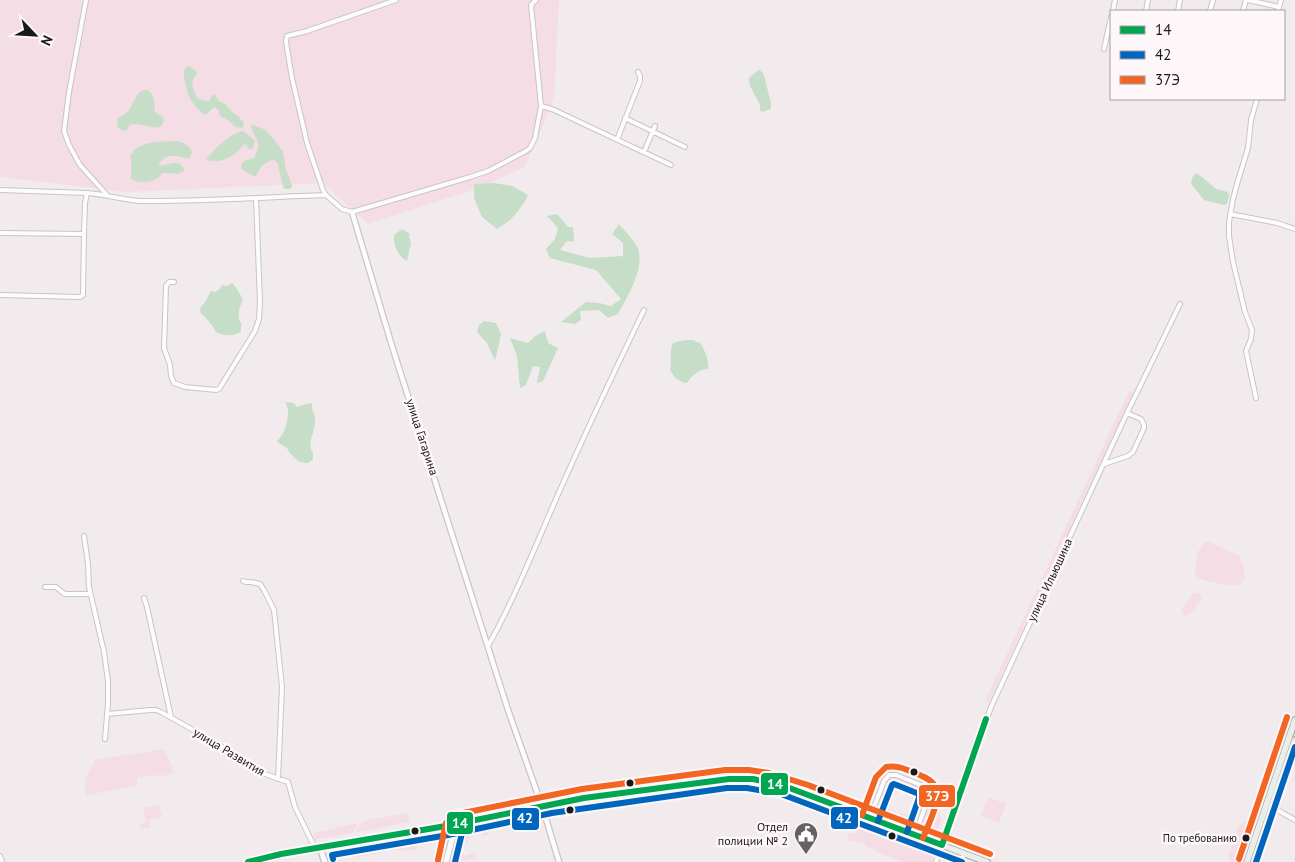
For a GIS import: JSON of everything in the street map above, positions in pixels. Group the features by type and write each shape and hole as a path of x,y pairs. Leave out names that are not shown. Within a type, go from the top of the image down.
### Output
{"main road":[{"path":"1247,862 1295,720"},
{"path":"1254,862 1295,740"},
{"path":"248,862 281,854 442,827 584,798 730,779 748,779 784,786 987,862"},
{"path":"446,862 455,824"},
{"path":"442,827 449,832 452,838"},
{"path":"317,848 325,862"}],"street":[{"path":"86,0 69,92 64,131 80,165 107,195"},
{"path":"396,0 307,31 287,36 286,42 300,115 307,143 323,190 326,196 342,209 352,212 488,171 526,151 533,143 537,133 541,106 531,5 528,0"},
{"path":"531,5 536,0"},
{"path":"1247,0 1279,9 1281,0"},
{"path":"1104,49 1110,22"},
{"path":"617,140 640,81 638,72"},
{"path":"1256,398 1246,351 1251,339 1252,330 1245,312 1233,262 1229,230 1230,214 1248,148 1251,120 1257,100"},
{"path":"541,106 552,109 671,164"},
{"path":"625,118 685,147"},
{"path":"644,152 655,126"},
{"path":"0,190 87,193 139,201 326,196"},
{"path":"0,295 80,297 84,295 84,234 87,193"},
{"path":"174,282 169,282 166,286 165,313 164,348 170,365 171,376 174,383 185,387 216,390 255,331 259,319 256,198"},
{"name":"улица Гагарина","path":"352,212 392,346 508,710 542,806 558,862"},
{"path":"1230,214 1295,229"},
{"path":"0,233 84,234"},
{"name":"улица Ильюшина","path":"936,862 991,707 1127,413 1180,304"},
{"path":"488,646 545,525 586,431 644,310"},
{"path":"1104,464 1128,456 1135,449 1144,425 1141,419 1127,413"},
{"path":"84,536 90,594 104,652 108,691 105,740"},
{"path":"243,581 260,584 274,610 282,687 278,779"},
{"path":"45,587 56,587 63,594 90,594"},
{"path":"144,598 171,717"},
{"name":"улица Развития","path":"107,714 156,710 171,717 265,774 288,782 295,808 317,848"},
{"path":"870,818 886,779 889,775 896,775 921,785 926,788 928,793 928,799 915,834"},
{"path":"1272,807 1295,820"},
{"path":"961,862 964,853"},
{"path":"0,856 2,862"}],"shaded area":[{"path":"0,0 562,0 559,2 554,99 525,167 479,188 368,224 323,183 126,192 0,177"},
{"path":"189,66 197,72 192,82 197,98 209,102 212,95 215,95 219,101 239,117 244,123 243,128 235,127 220,116 219,111 215,107 205,115 194,105 189,97 185,83 184,71"},
{"path":"759,70 764,75 771,103 771,109 762,112 750,86 749,79"},
{"path":"143,90 148,90 152,94 155,112 164,118 163,123 156,128 130,124 126,131 119,129 117,124 118,118 127,112 138,94"},
{"path":"251,126 266,130 283,151 286,170 292,185 290,189 283,187 278,164 274,160 263,165 256,176 244,171 241,167 244,161 254,158 257,152 258,144"},
{"path":"242,131 255,141 252,149 249,149 244,144 228,158 218,161 207,160 223,142"},
{"path":"176,141 190,147 192,152 189,159 170,156 159,163 160,166 177,163 185,170 177,174 162,173 157,178 147,182 131,179 130,156 138,147 150,143"},
{"path":"1197,173 1216,189 1228,192 1227,204 1204,200 1191,182 1193,176"},
{"path":"495,183 512,186 528,195 513,217 497,229 482,217 474,198 474,184"},
{"path":"557,214 568,227 573,227 574,242 567,241 560,250 590,258 623,256 623,243 612,234 619,224 635,242 640,257 637,274 618,314 608,318 599,310 580,311 581,320 575,324 561,322 586,302 611,306 621,299 596,270 550,258 546,249 555,239 558,228 547,216"},
{"path":"402,229 410,234 411,243 407,261 399,253 394,243 394,235"},
{"path":"232,283 243,299 238,315 242,324 239,333 226,335 216,332 201,314 200,308 211,291 215,292 222,285 227,286"},
{"path":"484,321 496,323 501,334 495,361 487,343 477,332 479,325"},
{"path":"545,331 548,343 558,348 543,381 537,383 540,367 533,366 526,385 520,388 517,356 510,338 528,343"},
{"path":"685,340 700,343 704,349 708,366 708,369 696,373 687,383 677,379 670,369 673,343"},
{"path":"1129,391 1133,393 989,702 985,701"},
{"path":"285,402 294,403 297,407 312,403 315,420 311,441 313,459 308,463 298,461 287,448 277,442 287,423 288,409"},
{"path":"1208,541 1239,556 1244,569 1244,578 1241,583 1235,586 1218,584 1196,576 1197,555 1204,543"},
{"path":"1194,592 1200,594 1201,600 1190,614 1185,616 1182,613 1182,608"},
{"path":"164,749 172,766 173,774 137,777 137,786 86,795 87,777 95,760"},
{"path":"893,777 925,790 925,798 920,812 916,803 920,796 917,798 914,794 912,797 905,791 890,790 879,801 887,781"},
{"path":"796,795 860,818 880,828 795,797"},
{"path":"931,796 942,819 938,832 921,826"},
{"path":"988,797 1006,804 999,823 981,816"},
{"path":"159,805 162,817 149,820 150,827 140,829 139,824 146,822 143,808"},
{"path":"877,806 907,815 912,812 917,815 917,821 912,827 909,827 886,821 878,815 876,811 880,813 876,809"},
{"path":"817,807 881,831 882,834 891,835 934,851 932,862 903,862 876,852 872,847 866,847 863,843 847,840 849,833 855,834 857,832 853,827 851,826 845,831 840,820 817,811"},
{"path":"408,813 410,822 356,832 362,821"},
{"path":"1255,813 1256,817 1246,839 1241,862 1230,862 1229,856 1239,826"},
{"path":"356,823 357,825 353,833 314,840 314,833"},
{"path":"485,826 489,829 490,833 486,836 482,835 481,832 470,834 463,847 462,855 475,853 474,858 462,861 455,860 462,835 470,830"},
{"path":"418,838 419,841 417,847 413,850 392,850 355,858 349,855 338,857 335,855 344,849 363,847 384,840"}],"transit line":[{"name":"37Э","path":"1239,859 1287,717"},
{"name":"14","path":"942,845 986,719"},
{"name":"42","path":"1256,862 1295,747"},
{"name":"37Э","path":"862,815 876,777 886,767 908,770 929,780 937,791 934,812 923,838"},
{"name":"37Э","path":"453,815 582,789 725,770 749,770 769,773 808,785 990,854"},
{"name":"14","path":"248,862 281,854 446,826 584,798 729,779 753,779 784,786 942,845"},
{"name":"42","path":"878,821 894,784 919,794 907,832"},
{"name":"42","path":"333,859 332,855 448,835 552,813 727,788 747,788 781,794 962,862"},
{"name":"37Э","path":"438,860 446,823"},
{"name":"42","path":"455,862 464,825"}],"place":[{"name":"По требованию","path":"1246,838"},
{"name":"Отдел полиции № 2","path":"806,855"}]}
